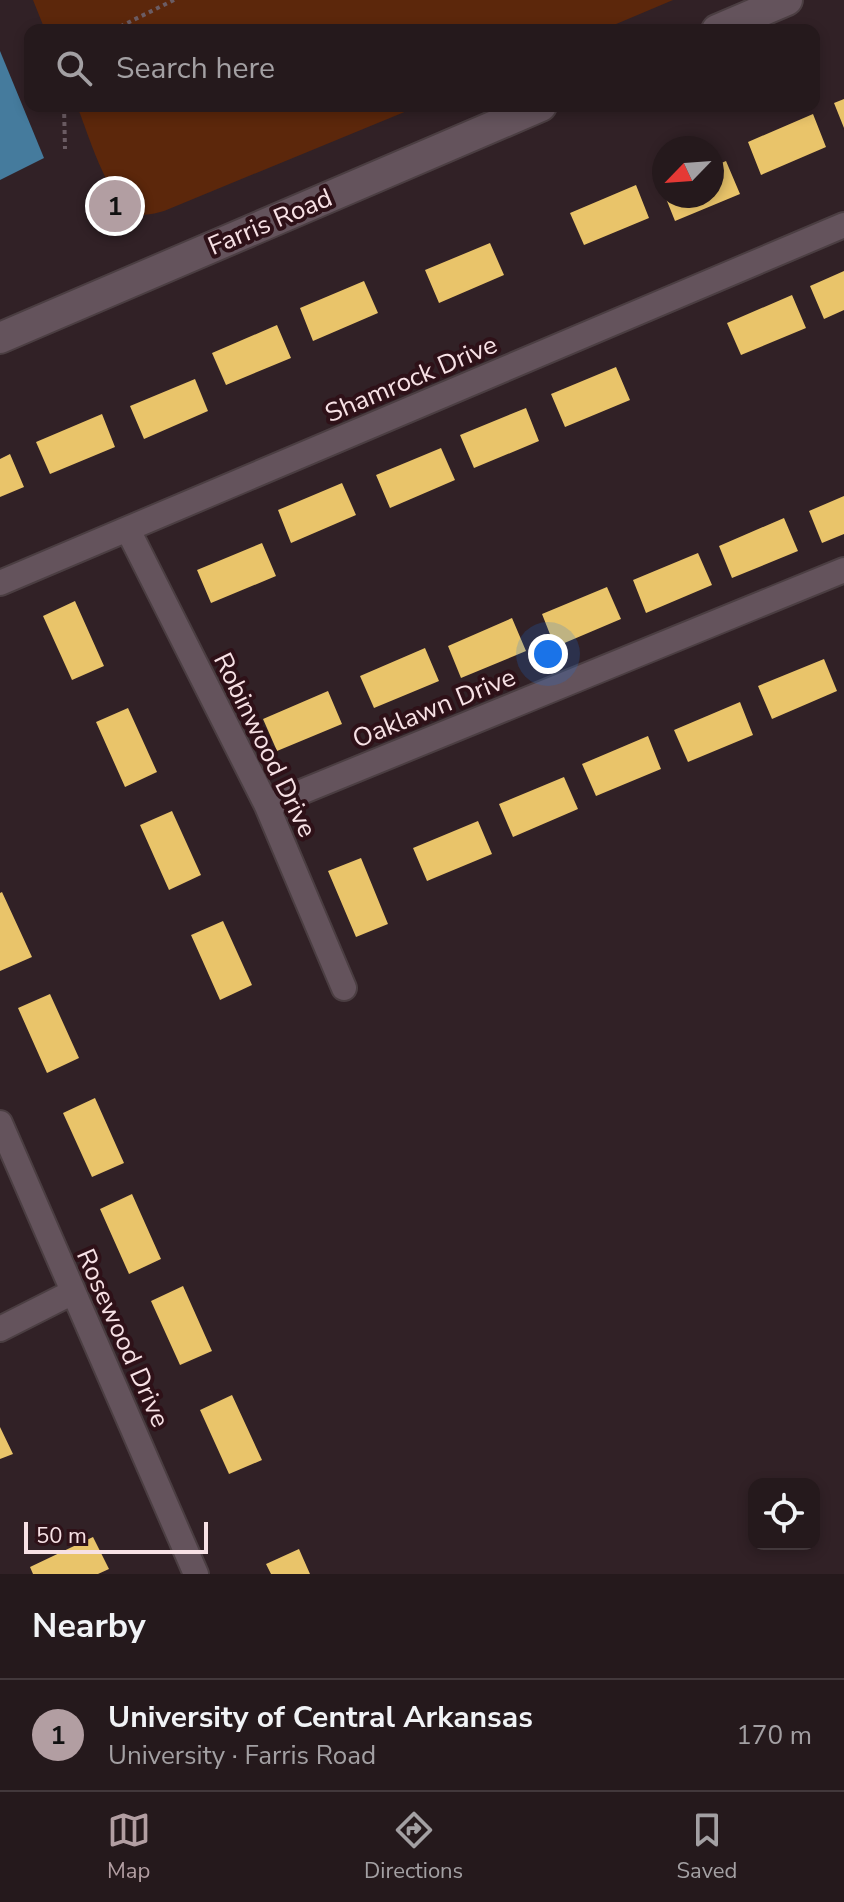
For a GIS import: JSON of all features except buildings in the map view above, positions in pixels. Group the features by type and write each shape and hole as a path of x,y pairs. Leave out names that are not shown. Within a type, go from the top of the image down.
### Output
{"street":[{"path":"731,24 787,0"},
{"name":"Farris Road","path":"0,338 527,112"},
{"name":"Shamrock Drive","path":"0,583 844,225"},
{"name":"Robinwood Drive","path":"128,530 267,806 344,988"},
{"name":"Oaklawn Drive","path":"267,806 844,570"},
{"name":"Rosewood Drive","path":"0,1123 196,1574"},
{"path":"0,1329 73,1292"}],"path":[{"path":"125,24 174,0"},
{"path":"64,112 65,149"}],"shaded area":[{"path":"33,0 673,0 616,24 43,24"},
{"path":"79,112 404,112 164,211 145,215 128,209 118,198"}],"place":[{"name":"University of Central Arkansas","path":"115,206"}]}
